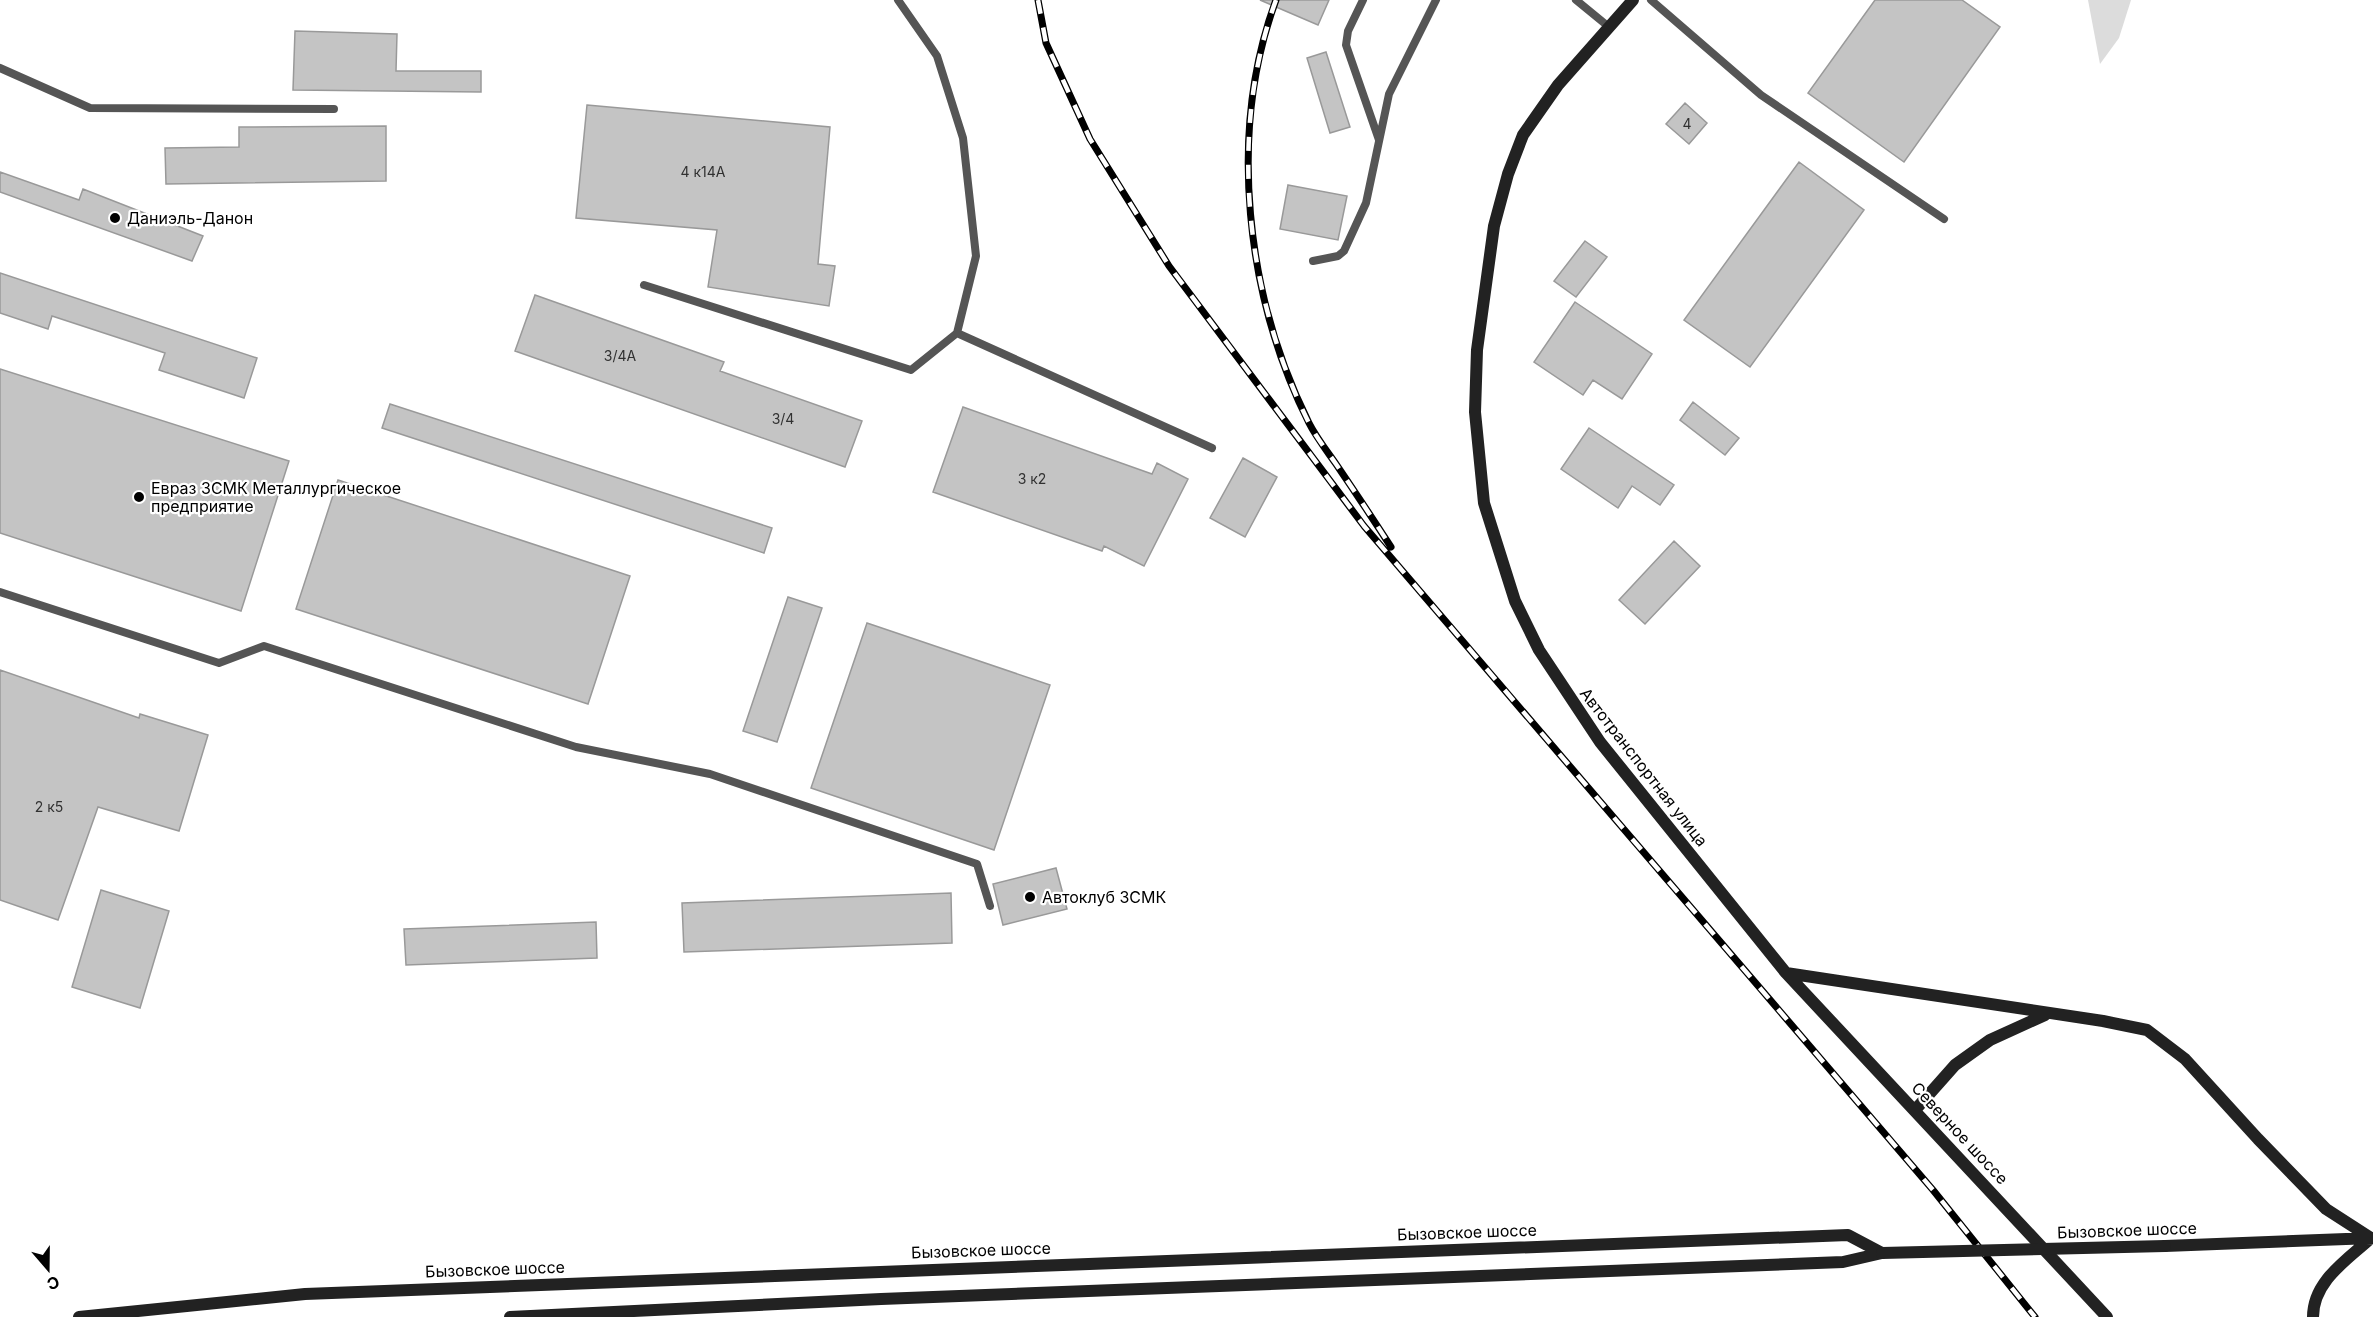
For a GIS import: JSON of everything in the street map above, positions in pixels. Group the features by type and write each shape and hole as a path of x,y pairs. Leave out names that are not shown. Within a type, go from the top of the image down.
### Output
{"main road":[{"name":"Автотранспортная улица","path":"1633,0 1558,85 1523,135 1500,205 1488,260 1475,389 1477,454 1484,503 1515,601 1539,650 1563,689 1600,742 1786,973"},
{"path":"1786,973 2147,1030 2186,1059 2258,1139 2326,1209 2372,1238 2326,1278 2313,1308 2313,1317"},
{"name":"Северное шоссе","path":"1786,973 1916,1109 2106,1317"},
{"path":"1916,1109 1955,1065 1990,1040 2046,1014"},
{"name":"Бызовское шоссе","path":"79,1317 304,1294 1848,1235 1882,1252"},
{"name":"Бызовское шоссе","path":"510,1317 881,1299 1843,1262 1882,1252 2165,1246 2372,1238"}],"lane":[{"path":"644,285 911,370 957,333 976,256 963,138 937,56 898,0"},
{"path":"1364,0 1348,31 1346,45 1379,140"},
{"path":"1313,261 1338,256 1344,250 1366,203 1389,94 1436,0"},
{"path":"1576,0 1609,27"},
{"path":"1651,0 1761,94 1944,219"},
{"path":"0,68 90,108 334,109"},
{"path":"957,333 1212,447"},
{"path":"0,592 219,663 264,646 576,747 710,774 977,864 990,906"}],"shaded area":[{"path":"2088,0 2131,0 2119,38 2100,64"}],"building":[{"path":"1260,0 1329,0 1318,25"},
{"path":"1875,0 1962,0 2000,27 1904,162 1808,93"},
{"path":"295,31 397,34 396,71 481,71 481,92 293,90"},
{"path":"1326,52 1350,127 1330,133 1307,58"},
{"path":"1685,103 1707,123 1689,144 1666,124"},
{"path":"587,105 830,127 818,264 835,266 829,306 708,287 717,230 576,218"},
{"path":"386,126 386,181 166,184 165,148 239,147 239,127"},
{"path":"1799,162 1864,210 1750,367 1684,320"},
{"name":"Даниэль-Данон","path":"0,172 79,200 83,189 203,236 192,261 0,192"},
{"path":"1288,185 1347,196 1338,240 1280,229"},
{"path":"1585,241 1607,257 1576,297 1554,281"},
{"path":"0,273 257,358 244,398 159,370 165,353 52,316 48,329 0,313"},
{"path":"535,295 724,362 720,371 862,421 845,467 515,351"},
{"path":"1575,302 1652,354 1622,399 1593,380 1583,395 1534,362"},
{"name":"Евраз ЗСМК Металлургическое предприятие","path":"0,369 289,461 241,611 0,533"},
{"path":"1693,402 1739,438 1725,455 1680,420"},
{"path":"390,404 772,528 764,553 382,428"},
{"path":"963,407 1152,474 1157,463 1188,479 1144,566 1104,546 1102,551 933,492"},
{"path":"1589,428 1674,485 1660,505 1632,486 1618,508 1561,469"},
{"path":"1243,458 1277,477 1245,537 1210,518"},
{"path":"338,480 630,576 588,704 296,609"},
{"path":"1674,541 1700,566 1645,624 1619,600"},
{"path":"788,597 822,608 777,742 743,731"},
{"path":"867,623 1050,685 994,850 811,788"},
{"path":"0,670 139,718 140,714 208,735 179,831 98,807 58,920 0,900"},
{"name":"Автоклуб ЗСМК","path":"1056,868 1067,909 1003,925 993,884"},
{"path":"101,890 169,911 140,1008 72,987"},
{"path":"951,893 952,943 684,952 682,903"},
{"path":"596,922 597,958 406,965 404,929"}],"railway":[{"path":"1038,0 1046,43 1090,139 1169,266 1364,526 1933,1190 2035,1317"},
{"path":"1276,0 1261,51 1252,104 1248,159 1250,214 1258,269 1270,322 1287,374 1309,423 1391,547"}],"place":[{"name":"Даниэль-Данон","path":"115,218"},
{"name":"Евраз ЗСМК Металлургическое предприятие","path":"139,497"},
{"name":"Автоклуб ЗСМК","path":"1030,897"}]}
